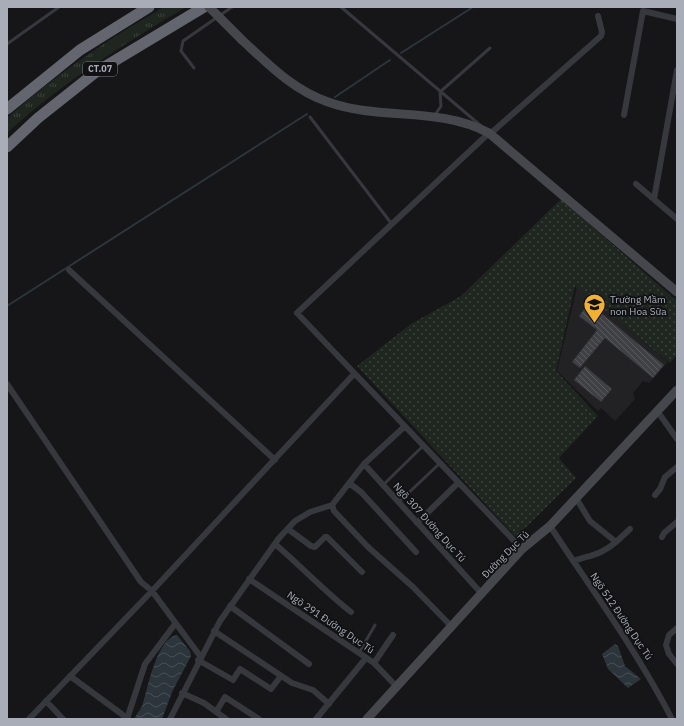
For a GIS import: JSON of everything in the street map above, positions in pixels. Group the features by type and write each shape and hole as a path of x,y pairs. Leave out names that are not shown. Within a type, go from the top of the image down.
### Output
{"highway":[{"name":"CT.07","path":"7,109 80,50 149,7"},
{"name":"CT.07","path":"7,146 38,118 96,72 204,7"}],"street":[{"path":"209,7 242,40 289,82 327,102 369,111 453,119 472,124 489,134 677,292"},
{"path":"624,115 643,11 677,19"},
{"path":"522,549 297,313 391,223 489,134 601,36 602,32 598,16"},
{"path":"654,199 677,70"},
{"path":"636,184 677,219"},
{"path":"69,270 275,460"},
{"path":"29,719 152,591 354,374"},
{"path":"7,384 141,582 152,591 199,658 233,680 240,669 271,689 282,676"},
{"name":"Đường Dục Tú","path":"367,719 522,549 550,526 677,390"},
{"path":"658,412 677,439"},
{"path":"170,719 199,658 214,631 230,606 275,544 295,521 310,512 332,505 364,464 404,426"},
{"name":"Ngõ 307 Đường Dục Tú","path":"364,464 482,594"},
{"path":"655,495 660,489 663,479 677,466"},
{"path":"349,483 361,492 416,552"},
{"path":"417,523 458,483"},
{"path":"576,498 590,520 616,542"},
{"path":"332,505 334,511 368,547 413,587 452,627"},
{"path":"662,537 664,533 677,522"},
{"name":"Ngõ 512 Đường Dục Tú","path":"550,526 573,562 617,624 655,684 672,719"},
{"path":"288,529 311,546 315,547 325,537 327,537 362,572"},
{"path":"573,562 597,556 606,551 630,529"},
{"path":"275,544 304,568 330,595 351,612"},
{"name":"Ngõ 291 Đường Dục Tú","path":"249,579 374,663 397,687"},
{"path":"230,606 310,664"},
{"path":"70,676 127,719 145,664 176,624"},
{"path":"677,628 669,635 666,645 669,654 677,664"},
{"path":"214,631 282,676 301,687 313,690 328,704"},
{"path":"374,663 393,635"},
{"path":"316,719 366,658"},
{"path":"182,693 204,703 226,719"},
{"path":"216,712 225,697 259,719"},
{"path":"46,701 63,719"}],"lane":[{"path":"7,44 59,7"},
{"path":"194,68 181,51 183,41 232,7"},
{"path":"341,7 489,134"},
{"path":"440,92 490,48"},
{"path":"433,116 438,112 441,106 440,92"},
{"path":"310,117 391,223"},
{"path":"383,485 423,446"},
{"path":"399,502 440,464"},
{"path":"359,653 375,624"}],"shaded area":[{"name":"Trường Mầm non Hoa Sữa","path":"577,287 668,362 649,383 643,381 633,393 635,399 615,421 601,408 598,411 557,371"}],"green space":[{"path":"164,7 186,7 71,81 7,133 7,118 25,102 82,58"},
{"path":"561,199 677,301 677,355 670,363 575,286 556,371 598,416 559,458 576,478 516,537 357,366 411,324 461,296"}],"water":[{"path":"177,635 190,651 191,656 173,690 162,719 134,719 142,705 154,664 159,654 170,638"},
{"path":"615,644 618,646 625,666 641,679 628,688 608,669 602,654"}],"building":[{"path":"589,303 664,365 653,378 605,338 580,368 572,362 597,330 579,316"},
{"path":"585,366 612,389 601,402 574,380"}],"waterway":[{"path":"401,53 473,7"},
{"path":"335,97 390,60"},
{"path":"7,306 307,114"}],"place":[{"name":"Trường Mầm non Hoa Sữa","path":"595,324"}]}
